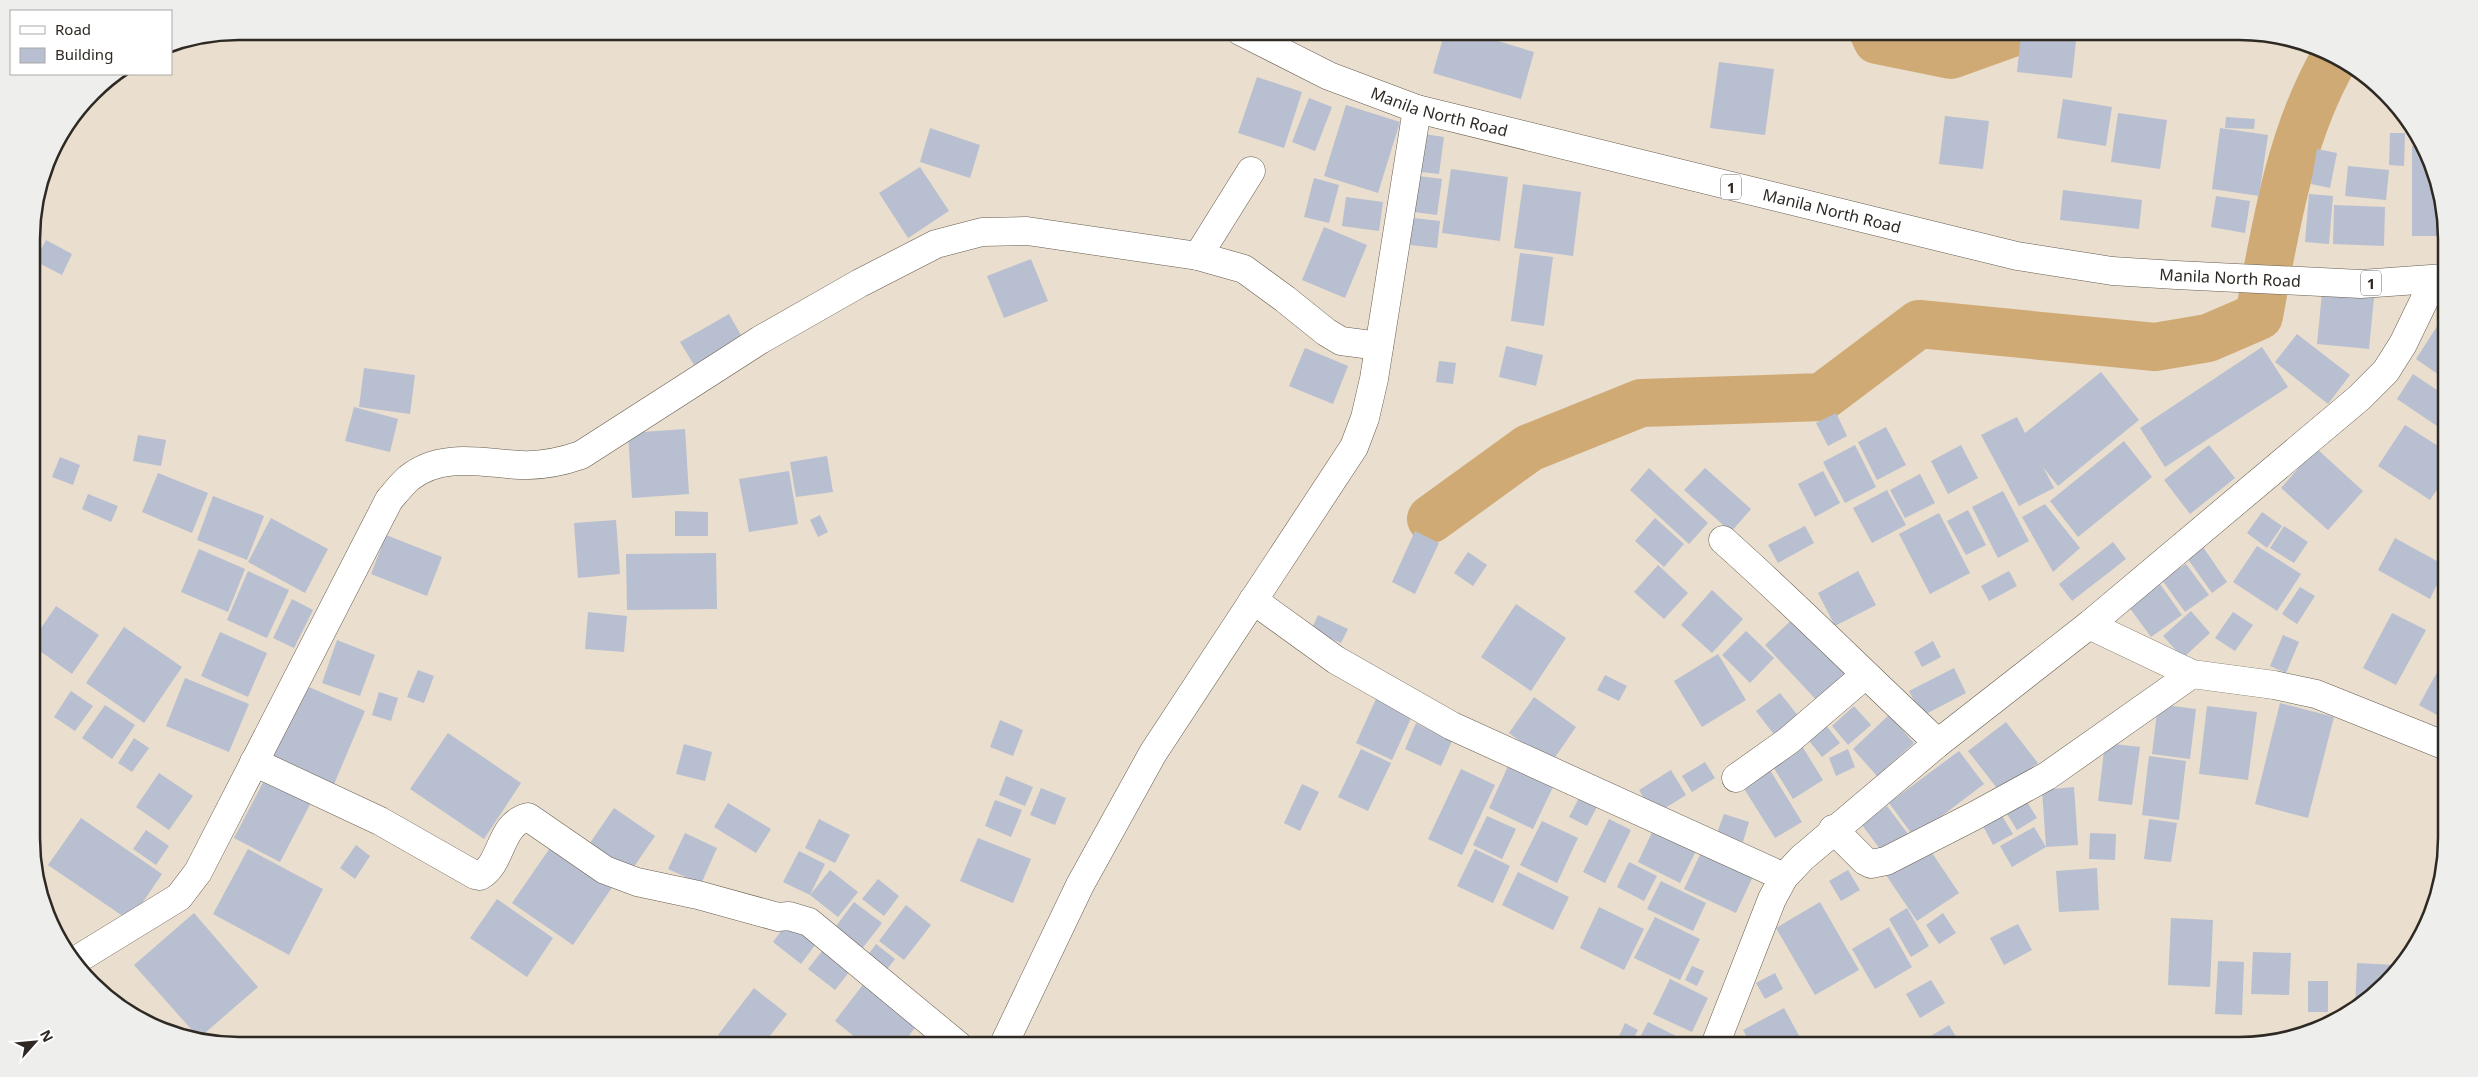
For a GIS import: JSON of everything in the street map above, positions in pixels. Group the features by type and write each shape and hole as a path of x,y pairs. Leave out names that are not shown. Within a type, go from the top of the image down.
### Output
{"main road":[{"name":"Manila North Road","path":"1258,40 1329,76 1417,109 2017,256 2112,271 2238,278 2361,284 2438,279"},
{"path":"1007,1037 1080,885 1149,761 1354,447 1365,418 1374,379 1417,109"},
{"path":"1198,256 1251,171"},
{"path":"80,958 179,897 198,872 389,500 410,477 439,463 474,460 521,465 558,462 581,455 760,340 860,283 936,244 982,232 1027,231 1198,256 1244,269 1286,299 1326,332 1341,341 1379,346"},
{"path":"1718,1037 1772,899 1784,877 1833,829 1938,743 2089,625 2359,398 2386,371 2438,281"},
{"path":"1723,540 1778,589 1865,676 1938,743"},
{"path":"1253,600 1336,660 1452,726 1784,877"},
{"path":"2089,625 2192,674 2274,685 2316,694 2438,743"},
{"path":"1833,829 1865,861 1871,864 1886,861 2047,776 2192,674"},
{"path":"1736,778 1788,741 1865,676"},
{"path":"254,762 380,821 475,875 480,876 488,870 502,840 514,825 528,817 605,870 637,882 698,895 778,917 789,916 809,922 948,1037"}],"building":[{"path":"1442,40 1495,40 1534,52 1521,99 1433,73"},
{"path":"2020,40 2076,41 2072,78 2017,72"},
{"path":"1719,62 1774,69 1765,135 1710,128"},
{"path":"1257,77 1302,92 1284,148 1238,133"},
{"path":"1309,98 1332,107 1315,151 1292,142"},
{"path":"2063,99 2112,107 2106,146 2057,138"},
{"path":"1346,105 1400,122 1378,193 1324,176"},
{"path":"2118,113 2167,120 2160,169 2111,162"},
{"path":"1945,116 1989,121 1983,169 1939,164"},
{"path":"2226,117 2255,119 2254,129 2225,128"},
{"path":"930,128 980,145 970,178 920,162"},
{"path":"2220,128 2268,135 2259,196 2212,189"},
{"path":"1417,133 1444,137 1439,174 1413,171"},
{"path":"2390,133 2405,133 2404,166 2389,165"},
{"path":"2412,146 2414,146 2423,163 2431,188 2438,236 2412,236"},
{"path":"2317,149 2337,153 2330,188 2311,184"},
{"path":"2348,166 2389,170 2386,200 2345,196"},
{"path":"920,167 949,211 908,238 879,193"},
{"path":"1451,169 1508,177 1500,241 1442,233"},
{"path":"1419,176 1442,179 1437,215 1414,212"},
{"path":"1314,178 1339,185 1329,223 1304,217"},
{"path":"1523,184 1581,192 1573,256 1514,248"},
{"path":"2063,190 2142,200 2139,229 2060,220"},
{"path":"2309,194 2333,196 2329,244 2305,242"},
{"path":"2216,196 2250,201 2245,233 2211,227"},
{"path":"1346,197 1383,202 1379,231 1342,226"},
{"path":"2334,205 2385,207 2384,246 2333,244"},
{"path":"1413,218 1440,221 1437,248 1410,245"},
{"path":"1324,227 1367,245 1345,298 1302,280"},
{"path":"46,240 72,254 62,275 40,264 40,251"},
{"path":"1520,253 1553,257 1544,326 1511,321"},
{"path":"1031,259 1048,301 1004,318 987,276"},
{"path":"2322,293 2374,298 2369,349 2317,344"},
{"path":"729,314 742,337 694,365 680,342"},
{"path":"2438,325 2438,374 2416,359"},
{"path":"2297,334 2350,375 2328,404 2275,362"},
{"path":"1506,346 1543,355 1536,386 1499,377"},
{"path":"2262,347 2288,387 2165,467 2140,428"},
{"path":"1305,348 1348,366 1333,404 1289,386"},
{"path":"1439,361 1456,363 1453,384 1436,382"},
{"path":"364,368 415,375 410,414 359,407"},
{"path":"2101,372 2139,420 2058,486 2043,467 2054,488 2019,506 1981,435 2017,417 2025,433"},
{"path":"2413,374 2438,391 2438,427 2397,399"},
{"path":"354,407 398,419 390,452 345,441"},
{"path":"1836,413 1847,436 1828,446 1816,423"},
{"path":"2405,425 2438,446 2438,488 2430,500 2378,466"},
{"path":"1886,427 1906,465 1877,480 1858,442"},
{"path":"685,429 689,494 632,498 628,433"},
{"path":"138,435 166,440 161,466 133,461"},
{"path":"2124,441 2152,477 2078,537 2050,501"},
{"path":"1855,445 1876,487 1845,503 1823,462"},
{"path":"1961,445 1978,478 1948,494 1931,461"},
{"path":"2209,445 2235,478 2190,514 2164,480"},
{"path":"2316,448 2363,491 2328,530 2281,488"},
{"path":"827,456 833,492 796,497 790,462"},
{"path":"60,457 80,465 73,485 52,477"},
{"path":"1649,468 1708,523 1689,544 1630,490"},
{"path":"1705,468 1751,509 1731,532 1684,490"},
{"path":"789,471 798,524 749,532 739,479"},
{"path":"1823,471 1840,503 1815,517 1798,484"},
{"path":"158,473 208,493 192,533 142,512"},
{"path":"1920,474 1935,503 1905,518 1890,490"},
{"path":"1887,490 1906,525 1872,543 1853,508"},
{"path":"2003,491 2029,541 1998,558 1972,507"},
{"path":"88,494 118,506 111,522 82,509"},
{"path":"213,496 264,516 247,560 197,540"},
{"path":"2045,504 2080,548 2053,572 2022,517"},
{"path":"1968,510 1986,545 1966,555 1947,521"},
{"path":"675,511 708,512 708,536 675,536"},
{"path":"2262,512 2282,526 2267,548 2247,533"},
{"path":"1939,513 1970,573 1930,594 1899,534"},
{"path":"820,515 828,532 818,537 810,520"},
{"path":"271,518 328,549 305,593 248,562"},
{"path":"1655,518 1684,544 1664,567 1635,541"},
{"path":"616,520 620,574 578,578 574,523"},
{"path":"1805,526 1814,543 1778,563 1768,545"},
{"path":"2284,526 2308,542 2294,563 2270,548"},
{"path":"1415,531 1439,543 1415,594 1392,582"},
{"path":"386,535 442,557 427,596 371,574"},
{"path":"2395,538 2438,562 2438,582 2430,599 2378,570"},
{"path":"2113,542 2126,559 2072,601 2059,584"},
{"path":"2257,546 2301,574 2277,611 2233,582"},
{"path":"2203,547 2227,582 2212,593 2187,558"},
{"path":"199,549 245,569 228,612 181,592"},
{"path":"1468,552 1487,565 1473,586 1454,573"},
{"path":"716,553 717,609 627,610 626,554"},
{"path":"2186,564 2209,595 2185,612 2162,580"},
{"path":"1658,565 1688,593 1664,619 1634,592"},
{"path":"248,571 289,590 267,638 227,620"},
{"path":"1858,571 1876,605 1835,626 1818,593"},
{"path":"2009,571 2017,586 1989,601 1981,586"},
{"path":"2160,584 2182,615 2151,637 2129,607"},
{"path":"2300,587 2315,596 2297,624 2282,614"},
{"path":"1712,590 1743,619 1712,653 1681,625"},
{"path":"292,599 313,610 294,648 273,638"},
{"path":"1516,604 1566,638 1531,691 1481,657"},
{"path":"56,606 99,635 72,674 40,651 40,630"},
{"path":"2191,611 2210,633 2183,658 2163,636"},
{"path":"588,612 627,616 624,652 585,649"},
{"path":"2233,612 2253,625 2235,651 2215,638"},
{"path":"2392,613 2426,630 2396,685 2363,668"},
{"path":"1318,615 1348,629 1341,643 1311,630"},
{"path":"1797,615 1854,676 1822,706 1765,645"},
{"path":"124,627 182,667 144,723 86,683"},
{"path":"1746,631 1774,658 1750,683 1722,655"},
{"path":"220,632 267,653 248,697 201,676"},
{"path":"2283,635 2299,642 2286,673 2270,666"},
{"path":"337,640 375,655 360,696 322,683"},
{"path":"1933,641 1941,657 1922,667 1914,652"},
{"path":"1718,654 1746,700 1702,727 1674,681"},
{"path":"1954,668 1966,693 1922,716 1909,691"},
{"path":"418,670 434,676 424,703 407,697"},
{"path":"2438,671 2438,716 2419,705"},
{"path":"1605,675 1627,686 1619,701 1597,690"},
{"path":"185,678 249,704 229,752 166,726"},
{"path":"304,685 365,711 332,789 271,763"},
{"path":"71,691 93,706 75,731 54,717"},
{"path":"379,692 398,698 391,721 372,715"},
{"path":"1780,693 1803,722 1779,741 1756,711"},
{"path":"1534,697 1576,727 1551,763 1509,733"},
{"path":"1376,699 1412,716 1392,760 1356,743"},
{"path":"2280,703 2334,717 2308,818 2255,804"},
{"path":"2158,704 2196,709 2190,759 2152,754"},
{"path":"105,705 135,725 112,759 82,738"},
{"path":"1854,706 1871,725 1848,745 1832,726"},
{"path":"2207,706 2257,712 2248,780 2199,774"},
{"path":"1889,715 1914,743 1877,776 1853,749"},
{"path":"1000,720 1023,730 1013,756 990,747"},
{"path":"2006,722 2038,763 2000,792 1968,751"},
{"path":"1416,723 1452,741 1441,766 1405,749"},
{"path":"1825,724 1840,743 1822,757 1807,738"},
{"path":"448,733 521,783 484,839 410,789"},
{"path":"134,738 149,748 132,772 118,763"},
{"path":"2105,743 2140,747 2132,805 2098,801"},
{"path":"684,744 712,752 705,781 676,774"},
{"path":"1802,746 1823,780 1793,799 1772,765"},
{"path":"1361,749 1391,763 1368,811 1338,797"},
{"path":"1848,749 1855,767 1836,776 1829,758"},
{"path":"1959,751 1984,784 1914,837 1889,803"},
{"path":"2149,756 2186,761 2179,820 2142,815"},
{"path":"1705,762 1715,778 1692,792 1682,776"},
{"path":"1509,764 1554,785 1533,829 1489,808"},
{"path":"1461,769 1495,785 1462,855 1428,839"},
{"path":"1671,770 1686,795 1654,815 1639,790"},
{"path":"1770,770 1802,822 1775,838 1743,787"},
{"path":"159,773 193,796 169,830 136,807"},
{"path":"268,773 314,797 280,862 234,838"},
{"path":"1006,776 1033,787 1025,806 999,795"},
{"path":"1302,784 1319,792 1300,831 1284,823"},
{"path":"2074,787 2078,845 2046,847 2042,790"},
{"path":"1041,788 1066,798 1055,825 1030,815"},
{"path":"1581,794 1599,803 1587,826 1569,817"},
{"path":"2024,797 2037,818 2017,830 2004,809"},
{"path":"995,800 1022,810 1011,837 985,826"},
{"path":"728,803 771,829 756,853 714,827"},
{"path":"1887,806 1908,834 1883,853 1862,825"},
{"path":"614,808 655,836 631,871 590,843"},
{"path":"1724,814 1749,822 1743,842 1717,833"},
{"path":"2001,814 2013,834 1993,845 1982,824"},
{"path":"1487,816 1516,829 1502,859 1473,845"},
{"path":"81,818 162,874 130,921 48,865"},
{"path":"819,819 850,835 835,863 805,848"},
{"path":"1609,819 1631,830 1605,883 1583,872"},
{"path":"2149,819 2177,823 2171,862 2144,859"},
{"path":"1542,821 1578,838 1557,883 1520,865"},
{"path":"1656,824 1699,845 1680,883 1638,862"},
{"path":"2034,827 2046,847 2012,867 2000,846"},
{"path":"146,830 169,846 156,865 133,849"},
{"path":"685,833 717,848 701,884 668,869"},
{"path":"2090,833 2116,834 2115,860 2089,859"},
{"path":"978,838 1031,859 1013,903 960,881"},
{"path":"356,845 370,856 355,879 340,868"},
{"path":"552,845 613,886 573,945 512,903"},
{"path":"1704,846 1756,870 1736,913 1684,889"},
{"path":"1928,847 1959,893 1917,921 1886,875"},
{"path":"248,849 323,889 289,955 213,914"},
{"path":"1475,849 1510,866 1493,903 1457,886"},
{"path":"799,851 825,864 810,895 783,882"},
{"path":"1629,862 1657,876 1644,901 1617,887"},
{"path":"2097,868 2099,910 2059,912 2056,871"},
{"path":"830,870 858,892 838,917 810,895"},
{"path":"1848,870 1860,890 1841,901 1829,881"},
{"path":"1518,872 1569,897 1553,930 1502,905"},
{"path":"878,879 899,896 884,916 862,899"},
{"path":"1661,881 1706,903 1693,931 1647,909"},
{"path":"497,899 553,938 527,977 470,938"},
{"path":"854,902 882,923 861,950 834,929"},
{"path":"1820,902 1859,970 1815,995 1776,928"},
{"path":"906,905 931,925 904,960 879,941"},
{"path":"1599,907 1644,929 1624,970 1580,948"},
{"path":"1907,908 1929,946 1911,957 1889,919"},
{"path":"194,913 258,987 204,1034 200,1033 193,1031 134,965"},
{"path":"1943,913 1956,933 1939,944 1926,925"},
{"path":"1655,917 1700,939 1680,980 1634,958"},
{"path":"2171,918 2213,920 2210,987 2168,985"},
{"path":"790,919 818,941 801,964 773,942"},
{"path":"2018,924 2032,950 2004,965 1990,938"},
{"path":"1889,927 1912,967 1875,989 1852,949"},
{"path":"876,944 895,959 884,973 865,959"},
{"path":"826,946 853,967 835,990 808,969"},
{"path":"2253,952 2291,953 2289,995 2251,994"},
{"path":"2218,961 2244,962 2242,1015 2215,1014"},
{"path":"2357,963 2392,965 2380,979 2355,999"},
{"path":"1692,966 1704,971 1697,986 1685,980"},
{"path":"1775,973 1783,989 1765,999 1756,983"},
{"path":"1670,979 1708,998 1692,1032 1653,1014"},
{"path":"1931,980 1945,1003 1920,1018 1906,994"},
{"path":"2308,981 2328,981 2328,1012 2308,1012"},
{"path":"865,982 918,1024 908,1037 855,1037 835,1021"},
{"path":"754,988 787,1014 769,1037 721,1037 718,1035"},
{"path":"1784,1008 1800,1037 1747,1037 1743,1030"},
{"path":"1648,1022 1678,1037 1640,1037"},
{"path":"1625,1023 1638,1030 1634,1037 1619,1037"},
{"path":"1949,1025 1956,1037 1929,1037"}],"waterway":[{"path":"1877,40 1951,55 1993,40"},
{"path":"1431,519 1529,448 1641,403 1822,397 1919,324 2155,347 2208,338 2259,316 2278,216 2295,150 2319,87 2332,63"}]}
